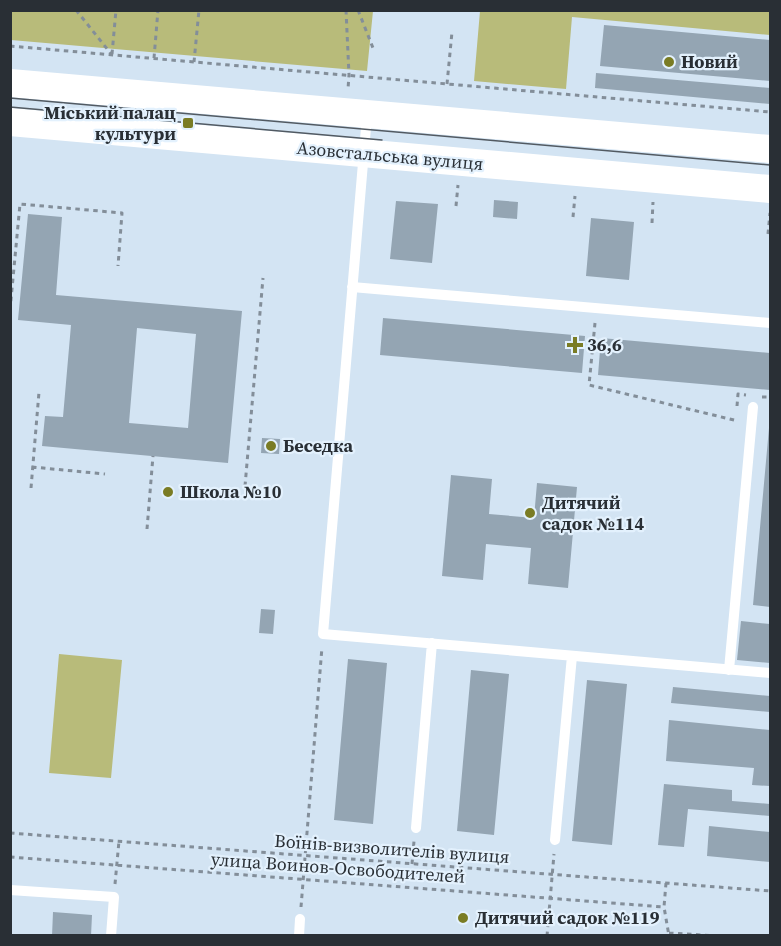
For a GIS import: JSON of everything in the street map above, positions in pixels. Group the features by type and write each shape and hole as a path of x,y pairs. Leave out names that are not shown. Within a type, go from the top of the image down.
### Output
{"street":[{"path":"10,82 771,149"},
{"name":"Азовстальська вулиця","path":"10,122 771,189"}],"lane":[{"path":"367,114 323,634 771,673"},
{"path":"352,286 771,323"},
{"path":"729,670 753,407"},
{"path":"416,828 432,643"},
{"path":"555,840 572,656"},
{"path":"10,890 114,897 111,936"},
{"path":"299,936 300,919"}],"path":[{"path":"76,10 112,55"},
{"path":"112,55 116,10"},
{"path":"154,58 158,10"},
{"path":"194,62 199,10"},
{"path":"346,10 350,75"},
{"path":"358,10 372,48"},
{"path":"447,84 452,32"},
{"path":"10,46 771,112"},
{"path":"456,206 458,185"},
{"path":"573,217 575,196"},
{"path":"652,224 653,202"},
{"path":"10,310 20,204 122,213 118,266"},
{"path":"768,234 770,213"},
{"path":"245,486 263,279"},
{"path":"596,308 589,386 751,424"},
{"path":"31,488 39,392"},
{"path":"147,529 153,456"},
{"path":"33,467 105,474"},
{"path":"300,919 323,634"},
{"path":"412,864 416,828"},
{"name":"Воїнів-визволителів вулиця","path":"10,833 771,891"},
{"path":"547,936 555,840"},
{"path":"114,897 119,841"},
{"name":"улица Воинов-Освободителей","path":"10,856 664,907"},
{"path":"666,883 664,907 669,934 719,936"}],"green space":[{"path":"10,11 373,11 367,71 11,40"},
{"path":"480,11 770,11 770,35 572,17 566,89 474,81"},
{"path":"59,654 122,660 111,778 49,773"}],"building":[{"path":"604,25 770,40 770,81 600,66"},
{"path":"596,73 770,88 770,104 595,88"},
{"path":"494,200 518,202 517,219 493,217"},
{"path":"396,201 438,204 432,263 390,259"},
{"path":"28,214 62,217 56,295 242,311 228,463 42,446 45,416 63,417 71,325 18,320","holes":["137,328 196,334 188,428 129,423"]},
{"path":"591,218 634,222 629,280 586,276"},
{"path":"383,318 585,336 582,373 380,355"},
{"path":"601,338 770,353 770,390 598,375"},
{"path":"770,428 770,607 753,605"},
{"name":"Беседка","path":"262,438 280,439 279,454 261,453"},
{"path":"451,475 492,479 489,514 534,518 537,483 577,487 568,588 528,584 531,548 486,544 483,580 442,576"},
{"path":"261,609 275,610 273,634 259,633"},
{"path":"741,621 770,624 770,663 737,660"},
{"path":"348,659 387,663 373,824 334,820"},
{"path":"471,670 509,674 494,835 457,831"},
{"path":"587,680 627,684 612,845 572,841"},
{"path":"673,687 770,696 770,712 671,703"},
{"path":"669,720 770,730 770,786 752,785 754,768 666,761"},
{"path":"664,784 732,790 732,801 770,804 770,816 688,809 684,847 658,845"},
{"path":"709,826 770,832 770,862 707,856"},
{"path":"53,912 92,915 91,936 52,936"}],"tram line":[{"path":"10,98 770,165"},
{"path":"10,107 382,140"}],"place":[{"name":"Новий","path":"669,62"},
{"name":"Міський палац культури","path":"188,123"},
{"name":"36,6","path":"575,345"},
{"name":"Беседка","path":"271,446"},
{"name":"Школа №10","path":"168,492"},
{"name":"Дитячий садок №114","path":"530,513"},
{"name":"Дитячий садок №119","path":"463,918"}]}
